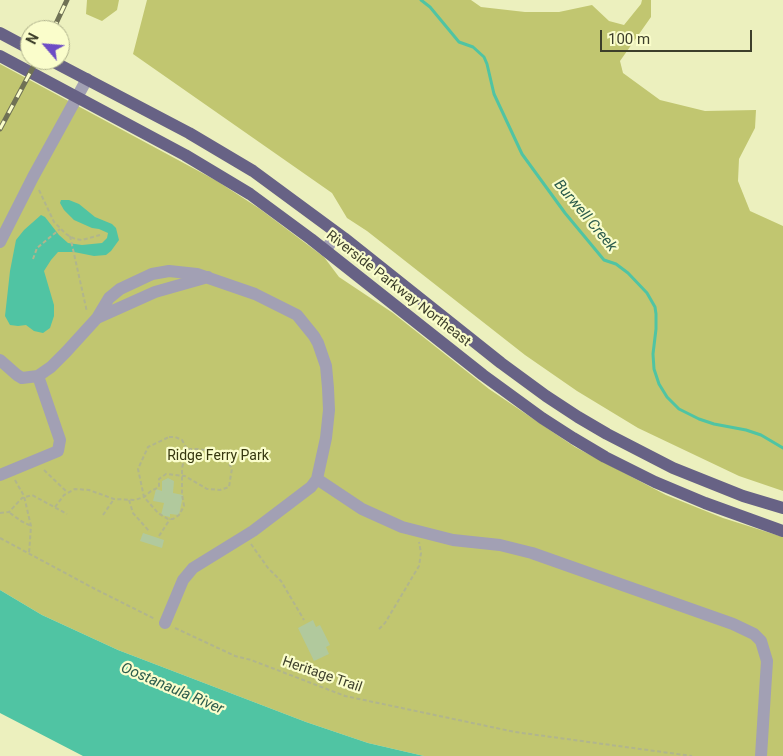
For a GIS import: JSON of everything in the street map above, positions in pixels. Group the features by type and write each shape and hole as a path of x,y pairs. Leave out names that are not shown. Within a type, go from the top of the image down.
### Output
{"main road":[{"path":"0,33 20,44"},
{"name":"Riverside Parkway Northeast","path":"0,56 218,173 278,213 483,375 573,438 605,457 655,482 705,503 783,530"},
{"name":"Riverside Parkway Northeast","path":"69,70 254,171 338,234 500,363 578,417 673,468 743,496 783,508"}],"lane":[{"path":"0,242 87,79"},
{"path":"325,250 338,234"},
{"path":"0,360 22,378 38,376 51,367 94,321 109,298 120,289 152,274 169,271 208,277 255,294 297,315 318,343 326,366 329,410 317,479 311,487 245,536 193,568 183,580 164,623"},
{"path":"94,321 155,292 208,277"},
{"path":"5,473 58,451 60,440 38,376"},
{"path":"317,479 362,509 383,520 415,531 453,540 500,545 532,553 733,624 754,634 761,641 767,661 761,756"}],"path":[{"path":"33,177 49,214 60,229 70,236 82,240 100,235"},
{"path":"33,259 37,248 60,229"},
{"path":"70,236 94,321"},
{"path":"158,536 170,520 179,515 184,506 182,468 187,449 182,440 172,437 148,447 138,468 144,497 158,513 170,520"},
{"path":"55,507 67,492 75,489 89,490 114,500 144,497 159,487 159,479 166,474 185,476 207,489 220,490 229,486 232,468 227,461 209,451 187,449"},
{"path":"34,461 67,492"},
{"path":"5,473 24,496 31,526 29,554"},
{"path":"9,512 26,496 36,497 67,514"},
{"path":"103,515 114,500"},
{"path":"129,500 133,513 149,531"},
{"path":"0,512 9,512 31,526"},
{"path":"379,629 385,623 418,566 421,548 415,531"},
{"path":"245,536 268,568 281,581 304,620"},
{"name":"Heritage Trail","path":"0,538 164,623 235,656 251,660 345,696 515,732 692,756"}],"green space":[{"path":"87,0 119,0 117,10 102,21 86,14"},
{"path":"147,0 471,0 481,7 525,12 559,12 592,5 609,21 624,25 641,4 642,0 651,0 651,17 620,61 623,73 660,100 705,111 756,110 755,128 739,159 738,181 750,211 783,226 783,491 739,476 638,428 577,391 525,355 367,231 347,218 332,193 133,54"},
{"name":"Ridge Ferry Park","path":"0,64 217,181 260,209 324,257 339,277 393,313 489,389 575,447 666,495 723,518 783,537 783,756 424,756 368,743 306,722 118,650 42,615 0,590"}],"water":[{"path":"61,200 69,200 79,204 95,217 112,224 116,228 119,240 106,255 94,256 74,252 58,252 44,271 54,305 54,316 50,328 43,333 34,331 26,325 10,325 5,316 10,271 16,240 24,230 41,215 68,243 82,245 102,243 107,238 108,233 74,220 64,210 60,203"},
{"name":"Oostanaula River","path":"0,590 42,615 118,650 306,722 368,743 424,756 83,756 0,713"}],"building":[{"path":"168,478 174,481 173,493 183,495 179,515 170,514 170,517 161,515 164,503 153,501 156,489 162,491 162,481"},
{"path":"143,533 164,540 162,548 140,541"},
{"path":"313,620 316,627 320,625 330,645 326,647 329,654 314,661 298,628"}],"waterway":[{"name":"Burwell Creek","path":"421,0 430,7 459,42 473,47 484,57 494,94 522,154 565,213 604,260 616,264 628,273 647,293 655,307 656,314 653,354 654,369 659,384 667,397 679,409 699,419 761,435 783,448"}],"railway":[{"path":"58,20 67,0"},
{"path":"0,129 32,70"}]}
